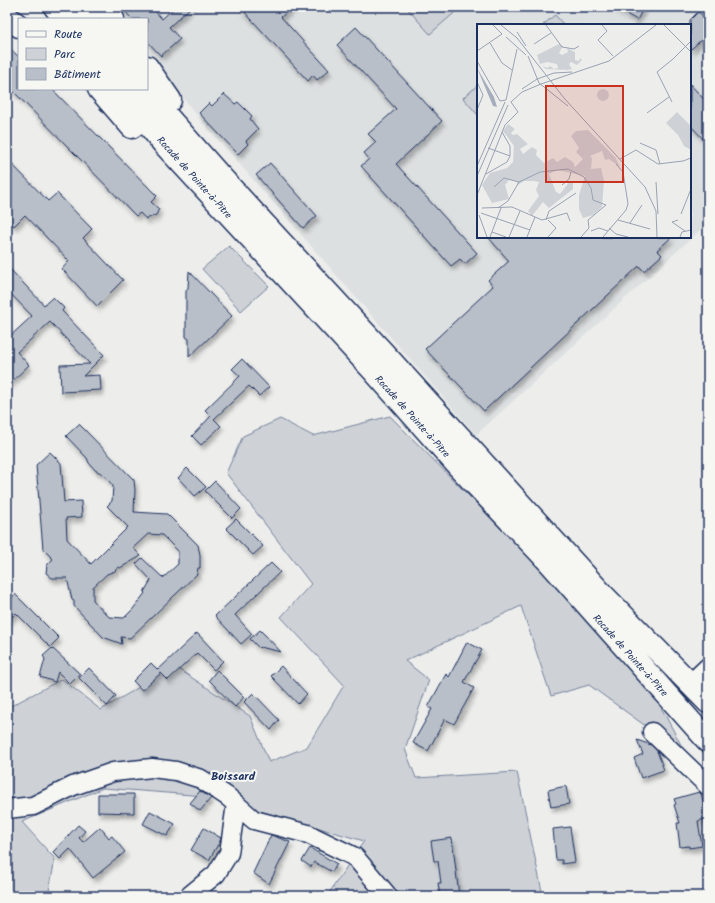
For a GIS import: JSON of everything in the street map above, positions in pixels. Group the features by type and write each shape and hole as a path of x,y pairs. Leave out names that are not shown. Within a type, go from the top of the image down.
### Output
{"highway":[{"path":"55,7 63,18"},
{"path":"79,7 87,18"},
{"path":"104,7 112,18"},
{"path":"7,18 18,25"},
{"path":"148,68 178,110 213,183"},
{"path":"100,90 170,169 213,183"},
{"name":"Rocade de Pointe-à-Pitre","path":"121,90 163,143 213,183 384,353 602,594 708,702"},
{"name":"Rocade de Pointe-à-Pitre","path":"146,90 167,116 213,183 372,369 459,467 550,563 708,741"}],"street":[{"path":"690,684 708,667"},
{"path":"652,732 708,786"},
{"path":"7,809 33,806 73,786 113,772 152,768 176,771 202,779 228,797 254,820 308,834 356,857 388,896"},
{"path":"189,896 216,874 229,853 236,804"}],"shaded area":[{"path":"111,7 708,7 708,223 476,435 194,112 148,54 148,18 119,18"}],"green space":[{"path":"406,7 461,7 430,34"},
{"path":"555,15 563,24 544,24"},
{"path":"477,86 477,114 463,98"},
{"path":"229,246 269,286 241,311 202,269"},
{"path":"390,416 641,670 687,756 589,685 551,696 521,606 405,661 429,680 405,749 416,778 517,772 543,896 327,896 364,841 236,804 230,798 103,788 22,822 55,859 48,896 7,896 7,708 62,679 101,710 174,666 250,716 269,762 307,747 344,685 281,617 311,584 226,473 243,436 280,419 313,436"}],"building":[{"path":"121,7 151,7 162,19 175,7 191,7 169,27 180,39 161,56 148,42 148,18 131,18"},
{"path":"240,7 293,7 281,17 329,70 317,80 313,75 308,81"},
{"path":"614,7 644,7 637,20"},
{"path":"698,12 708,19 708,34 691,49 691,24 690,20"},
{"path":"356,27 442,121 396,164 477,253 465,264 460,259 451,266 361,166 369,159 364,153 376,142 368,134 396,109 337,45"},
{"path":"7,46 18,56 18,90 53,90 157,196 151,202 159,209 156,215 146,219 140,213 136,216 7,84"},
{"path":"691,85 708,104 708,144 691,126"},
{"path":"224,94 235,104 238,102 252,116 250,119 258,129 246,141 248,144 238,154 199,113 209,103 212,106"},
{"path":"7,159 48,201 57,193 92,229 83,238 123,280 97,306 62,269 69,261 25,215 14,226 7,218"},
{"path":"270,163 317,216 303,228 256,175"},
{"path":"489,238 671,238 657,250 662,255 644,271 639,266 484,411 425,349 493,286 488,280 509,261"},
{"path":"7,266 44,305 53,297 64,308 62,311 104,355 83,376 100,375 101,390 61,392 60,365 90,364 50,322 17,352 29,365 7,386 7,339 32,316 7,290"},
{"path":"189,271 232,316 189,357 189,339 186,337 186,291 188,288"},
{"path":"242,359 269,387 259,396 249,386 214,419 221,426 201,445 192,436 211,416 205,410 240,376 232,369"},
{"path":"79,424 134,480 134,512 167,514 198,545 200,568 198,568 197,574 130,638 121,637 122,644 103,637 74,606 74,601 72,600 67,578 52,578 46,573 47,565 53,559 43,549 36,465 50,452 61,463 64,502 81,501 82,517 66,518 67,539 91,564 128,527 107,506 112,501 113,486 103,474 95,470 87,458 66,436","holes":["148,534 162,535 178,551 178,564 163,578 142,558 136,564 151,580 144,592 145,593 124,618 109,617 93,600 93,587 107,574 141,556 133,548"]},
{"path":"187,468 206,487 195,496 178,478"},
{"path":"215,481 241,509 232,518 205,491"},
{"path":"236,519 263,546 253,555 226,528"},
{"path":"271,563 280,572 235,615 252,634 241,644 215,616"},
{"path":"15,594 59,638 50,647 16,613 7,622 7,603"},
{"path":"260,630 281,652 259,648 250,639"},
{"path":"197,633 223,661 214,670 197,653 168,680 161,673 142,690 133,681 151,663 158,670"},
{"path":"467,642 482,650 464,682 474,688 454,724 445,719 428,751 413,743 432,709 428,707 446,674 449,677"},
{"path":"52,648 80,674 70,684 58,672 55,682 40,677 45,659 43,656"},
{"path":"281,666 307,694 298,704 271,676"},
{"path":"89,668 116,696 107,706 79,678"},
{"path":"217,670 244,697 235,707 209,680"},
{"path":"253,693 279,720 271,730 244,702"},
{"path":"637,740 651,745 657,751 664,770 641,778 634,758 643,754"},
{"path":"566,786 569,804 551,807 548,790"},
{"path":"200,791 211,798 200,811 190,803"},
{"path":"699,792 708,816 708,818 698,821 702,846 689,848 689,846 680,847 677,823 680,823 674,805 676,804 674,799"},
{"path":"98,794 134,794 134,813 98,812"},
{"path":"150,811 175,824 167,836 143,824"},
{"path":"78,825 85,831 79,838 83,842 100,827 109,838 112,836 125,852 93,878 70,849 60,859 53,852"},
{"path":"570,827 575,862 562,864 562,860 556,860 553,829"},
{"path":"204,828 221,838 209,860 191,850"},
{"path":"271,835 290,842 269,884 253,873"},
{"path":"452,838 459,896 440,896 438,883 441,883 438,861 434,861 431,841"},
{"path":"310,848 337,864 332,872 314,862 311,867 302,861"}],"district":[{"name":"Boissard","path":"233,776"}]}
